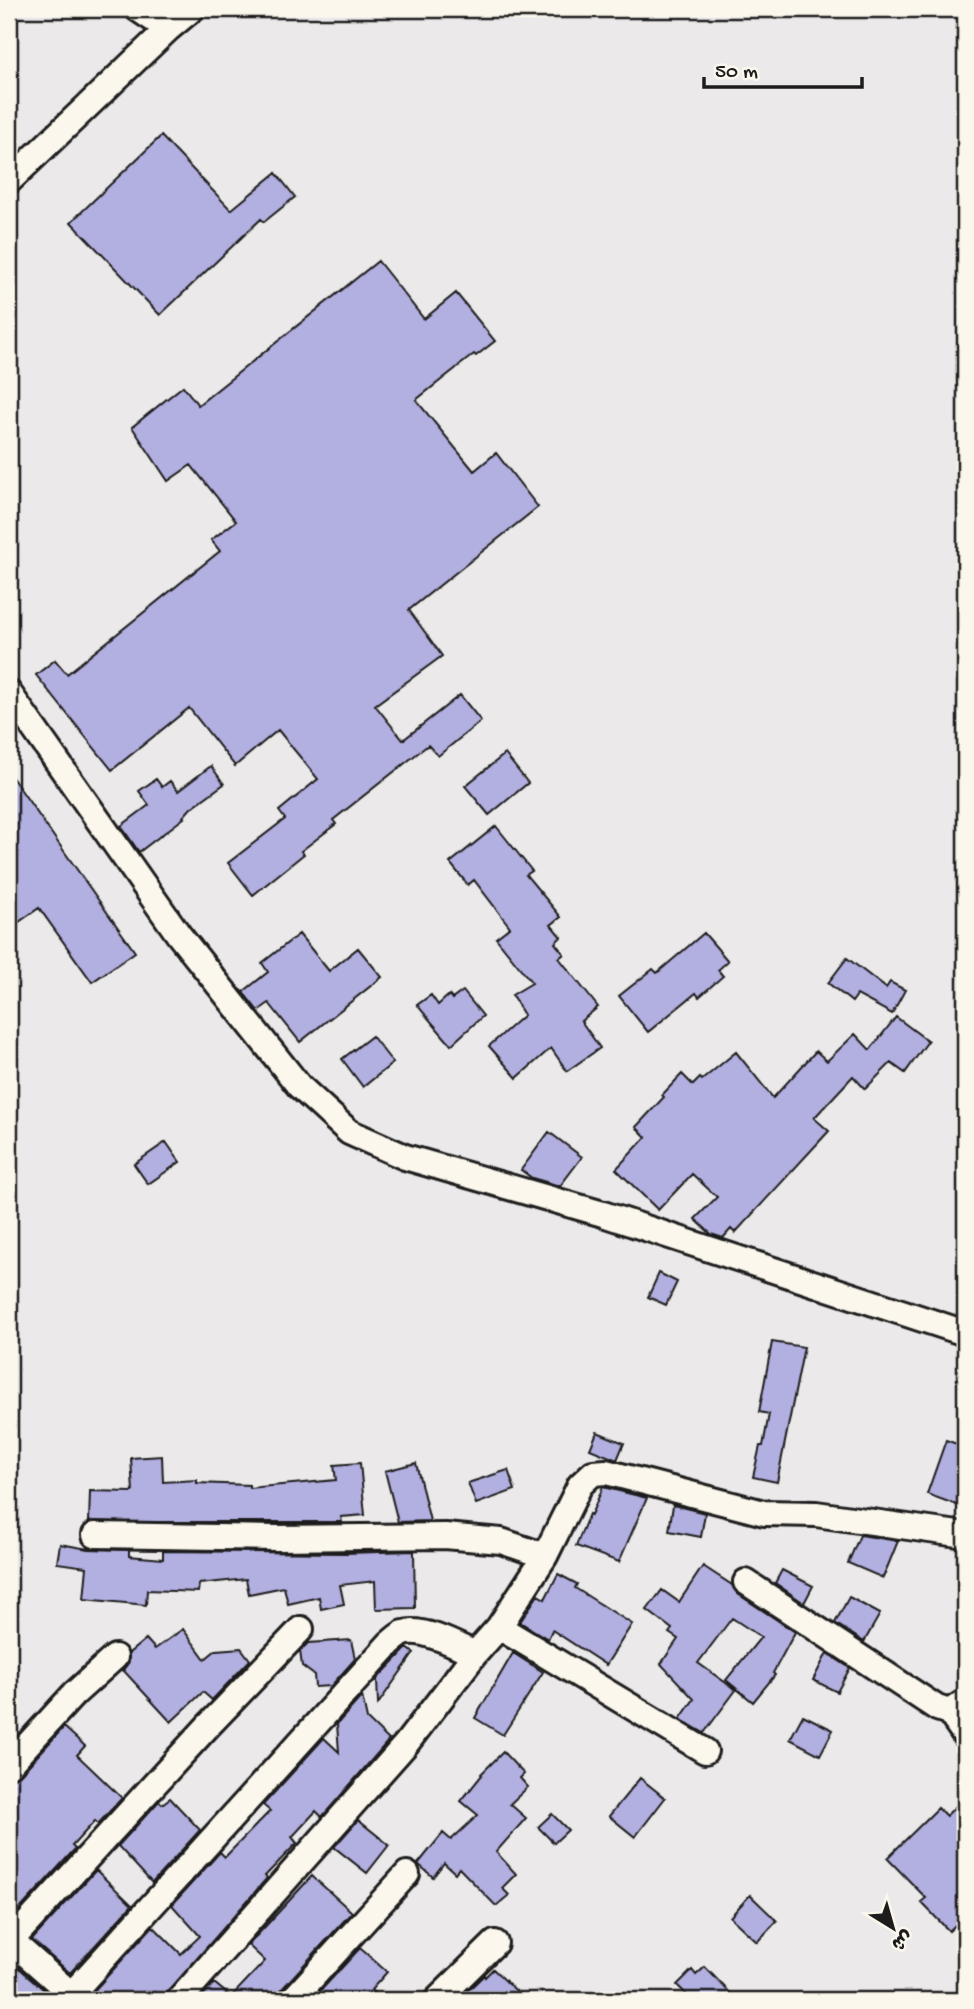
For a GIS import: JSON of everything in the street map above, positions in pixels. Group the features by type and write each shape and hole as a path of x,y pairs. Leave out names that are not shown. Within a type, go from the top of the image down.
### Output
{"street":[{"path":"138,9 168,29"},
{"path":"9,181 192,9"},
{"path":"9,693 179,935 299,1086 349,1132 405,1157 603,1214 965,1333"},
{"path":"179,2000 406,1744 499,1627 545,1556 580,1485 593,1473 606,1472 764,1513 816,1514 965,1535"},
{"path":"96,1535 277,1538 445,1536 501,1541 545,1556"},
{"path":"746,1582 937,1708 957,1707 965,1735"},
{"path":"499,1627 705,1751"},
{"path":"301,1629 10,1940 72,1998 390,1643 404,1633 423,1634 448,1641 475,1654"},
{"path":"9,1765 74,1694 116,1657"},
{"path":"292,2000 407,1874"},
{"path":"437,2000 495,1942"}],"building":[{"path":"161,136 231,210 276,173 295,197 264,222 261,219 160,315 71,222"},
{"path":"378,261 424,319 456,293 495,341 476,356 474,354 416,400 474,471 496,453 538,507 409,610 442,656 375,705 403,740 460,695 481,721 438,756 428,745 333,820 336,824 301,851 304,854 253,895 228,863 285,819 279,811 318,779 278,730 235,766 189,708 112,770 36,675 55,660 67,674 220,551 211,540 236,521 191,465 168,481 132,427 183,386 198,405"},
{"path":"505,754 528,783 489,815 465,786"},
{"path":"211,766 224,784 139,852 121,826 149,805 139,791 156,779 162,787 170,781 178,791"},
{"path":"9,773 135,952 92,982 39,908 16,924 9,913"},
{"path":"496,826 532,871 526,875 561,917 551,925 561,937 555,943 564,954 559,958 598,1007 581,1021 600,1048 567,1071 551,1048 517,1078 489,1046 524,1015 512,995 532,983 496,938 510,927 474,880 468,885 450,863"},
{"path":"704,933 728,961 718,970 723,976 699,997 696,993 648,1032 619,996 653,969 657,973"},
{"path":"299,934 329,971 358,948 382,977 300,1042 269,1003 258,1011 243,992 268,972 262,963"},
{"path":"847,958 886,988 890,982 905,990 892,1014 857,995 852,1002 828,983"},
{"path":"463,991 483,1016 451,1045 417,1005 431,995 438,1005 449,995 452,999"},
{"path":"896,1017 928,1041 905,1073 891,1063 865,1089 853,1076 814,1118 829,1131 735,1233 731,1229 723,1238 711,1234 695,1219 717,1197 692,1174 658,1210 616,1169 646,1137 636,1127 682,1074 693,1085 736,1052 773,1098 816,1051 827,1061 855,1034 870,1050"},
{"path":"372,1036 393,1063 363,1087 342,1059"},
{"path":"549,1132 582,1157 560,1186 532,1178 521,1170"},
{"path":"166,1142 180,1162 148,1184 134,1164"},
{"path":"659,1273 677,1282 666,1305 648,1297"},
{"path":"772,1342 804,1347 777,1482 753,1477 769,1414 759,1412"},
{"path":"597,1432 624,1443 617,1460 590,1449"},
{"path":"946,1440 965,1447 958,1465 965,1467 965,1508 927,1494"},
{"path":"162,1456 163,1482 197,1480 197,1483 249,1485 249,1488 336,1480 334,1465 360,1463 365,1515 341,1517 342,1522 89,1522 90,1491 133,1492 131,1458"},
{"path":"416,1463 430,1521 398,1522 385,1471"},
{"path":"508,1470 515,1490 476,1504 468,1483"},
{"path":"603,1487 647,1498 619,1562 576,1546"},
{"path":"673,1505 705,1513 701,1537 669,1531"},
{"path":"860,1535 898,1541 883,1578 848,1563"},
{"path":"60,1544 88,1549 129,1550 129,1556 163,1559 163,1551 414,1551 415,1608 376,1609 375,1581 340,1585 344,1604 321,1609 319,1597 288,1604 284,1587 249,1594 246,1579 199,1584 198,1592 147,1590 146,1605 84,1599 87,1567 57,1563"},
{"path":"703,1566 732,1585 738,1594 795,1632 773,1673 775,1675 753,1702 726,1680 761,1637 732,1618 698,1663 736,1690 704,1733 680,1719 694,1699 661,1664 678,1639 669,1633 672,1629 647,1610 662,1590 679,1602"},
{"path":"782,1570 813,1586 804,1603 775,1583"},
{"path":"558,1574 577,1584 575,1588 632,1624 606,1665 552,1630 548,1639 520,1622 538,1595 545,1599"},
{"path":"849,1597 880,1614 864,1642 835,1623"},
{"path":"183,1629 205,1659 216,1650 241,1648 250,1660 212,1700 203,1692 171,1722 123,1670 129,1662 129,1653 146,1639 155,1649"},
{"path":"351,1640 355,1659 331,1686 315,1687 314,1675 302,1666 300,1651 308,1643"},
{"path":"407,1648 414,1653 378,1704 377,1679"},
{"path":"513,1653 543,1672 503,1735 475,1718"},
{"path":"827,1653 850,1668 837,1692 813,1680"},
{"path":"362,1696 367,1719 389,1740 322,1817 316,1811 292,1837 297,1843 265,1876 267,1878 162,1999 154,1992 147,2000 93,2000 91,1994 153,1926 181,1954 200,1936 172,1905 220,1852 225,1857 270,1811 263,1805 324,1738 339,1752 337,1724"},
{"path":"803,1715 833,1730 820,1755 790,1739"},
{"path":"64,1727 85,1746 77,1755 122,1798 98,1824 95,1821 72,1846 75,1849 9,1921 9,1779 20,1775"},
{"path":"503,1752 524,1774 520,1778 528,1787 510,1804 526,1818 496,1852 516,1874 502,1888 509,1895 496,1906 459,1868 455,1873 444,1863 433,1877 418,1864 443,1833 451,1840 478,1815 461,1801 481,1774"},
{"path":"640,1778 665,1798 635,1837 609,1816"},
{"path":"170,1798 200,1830 152,1883 118,1846 159,1801 162,1804"},
{"path":"956,1806 965,1815 965,1916 949,1931 921,1902 926,1898 887,1858 938,1808 946,1816"},
{"path":"552,1814 568,1830 554,1843 538,1827"},
{"path":"358,1820 389,1845 367,1873 334,1847"},
{"path":"96,1870 132,1905 70,1973 32,1940"},
{"path":"312,1876 352,1912 281,1990 278,2000 199,2000 214,1983 231,1997 265,1961 248,1945"},
{"path":"750,1895 777,1921 757,1942 730,1917"},
{"path":"360,1948 387,1972 371,1990 381,2000 312,2000"},
{"path":"9,1959 52,1997 52,2000 9,2000"},
{"path":"705,1967 737,2000 692,2000 677,1985 692,1970 696,1975"},
{"path":"493,1969 526,2000 458,2000 484,1975 485,1977"}]}
